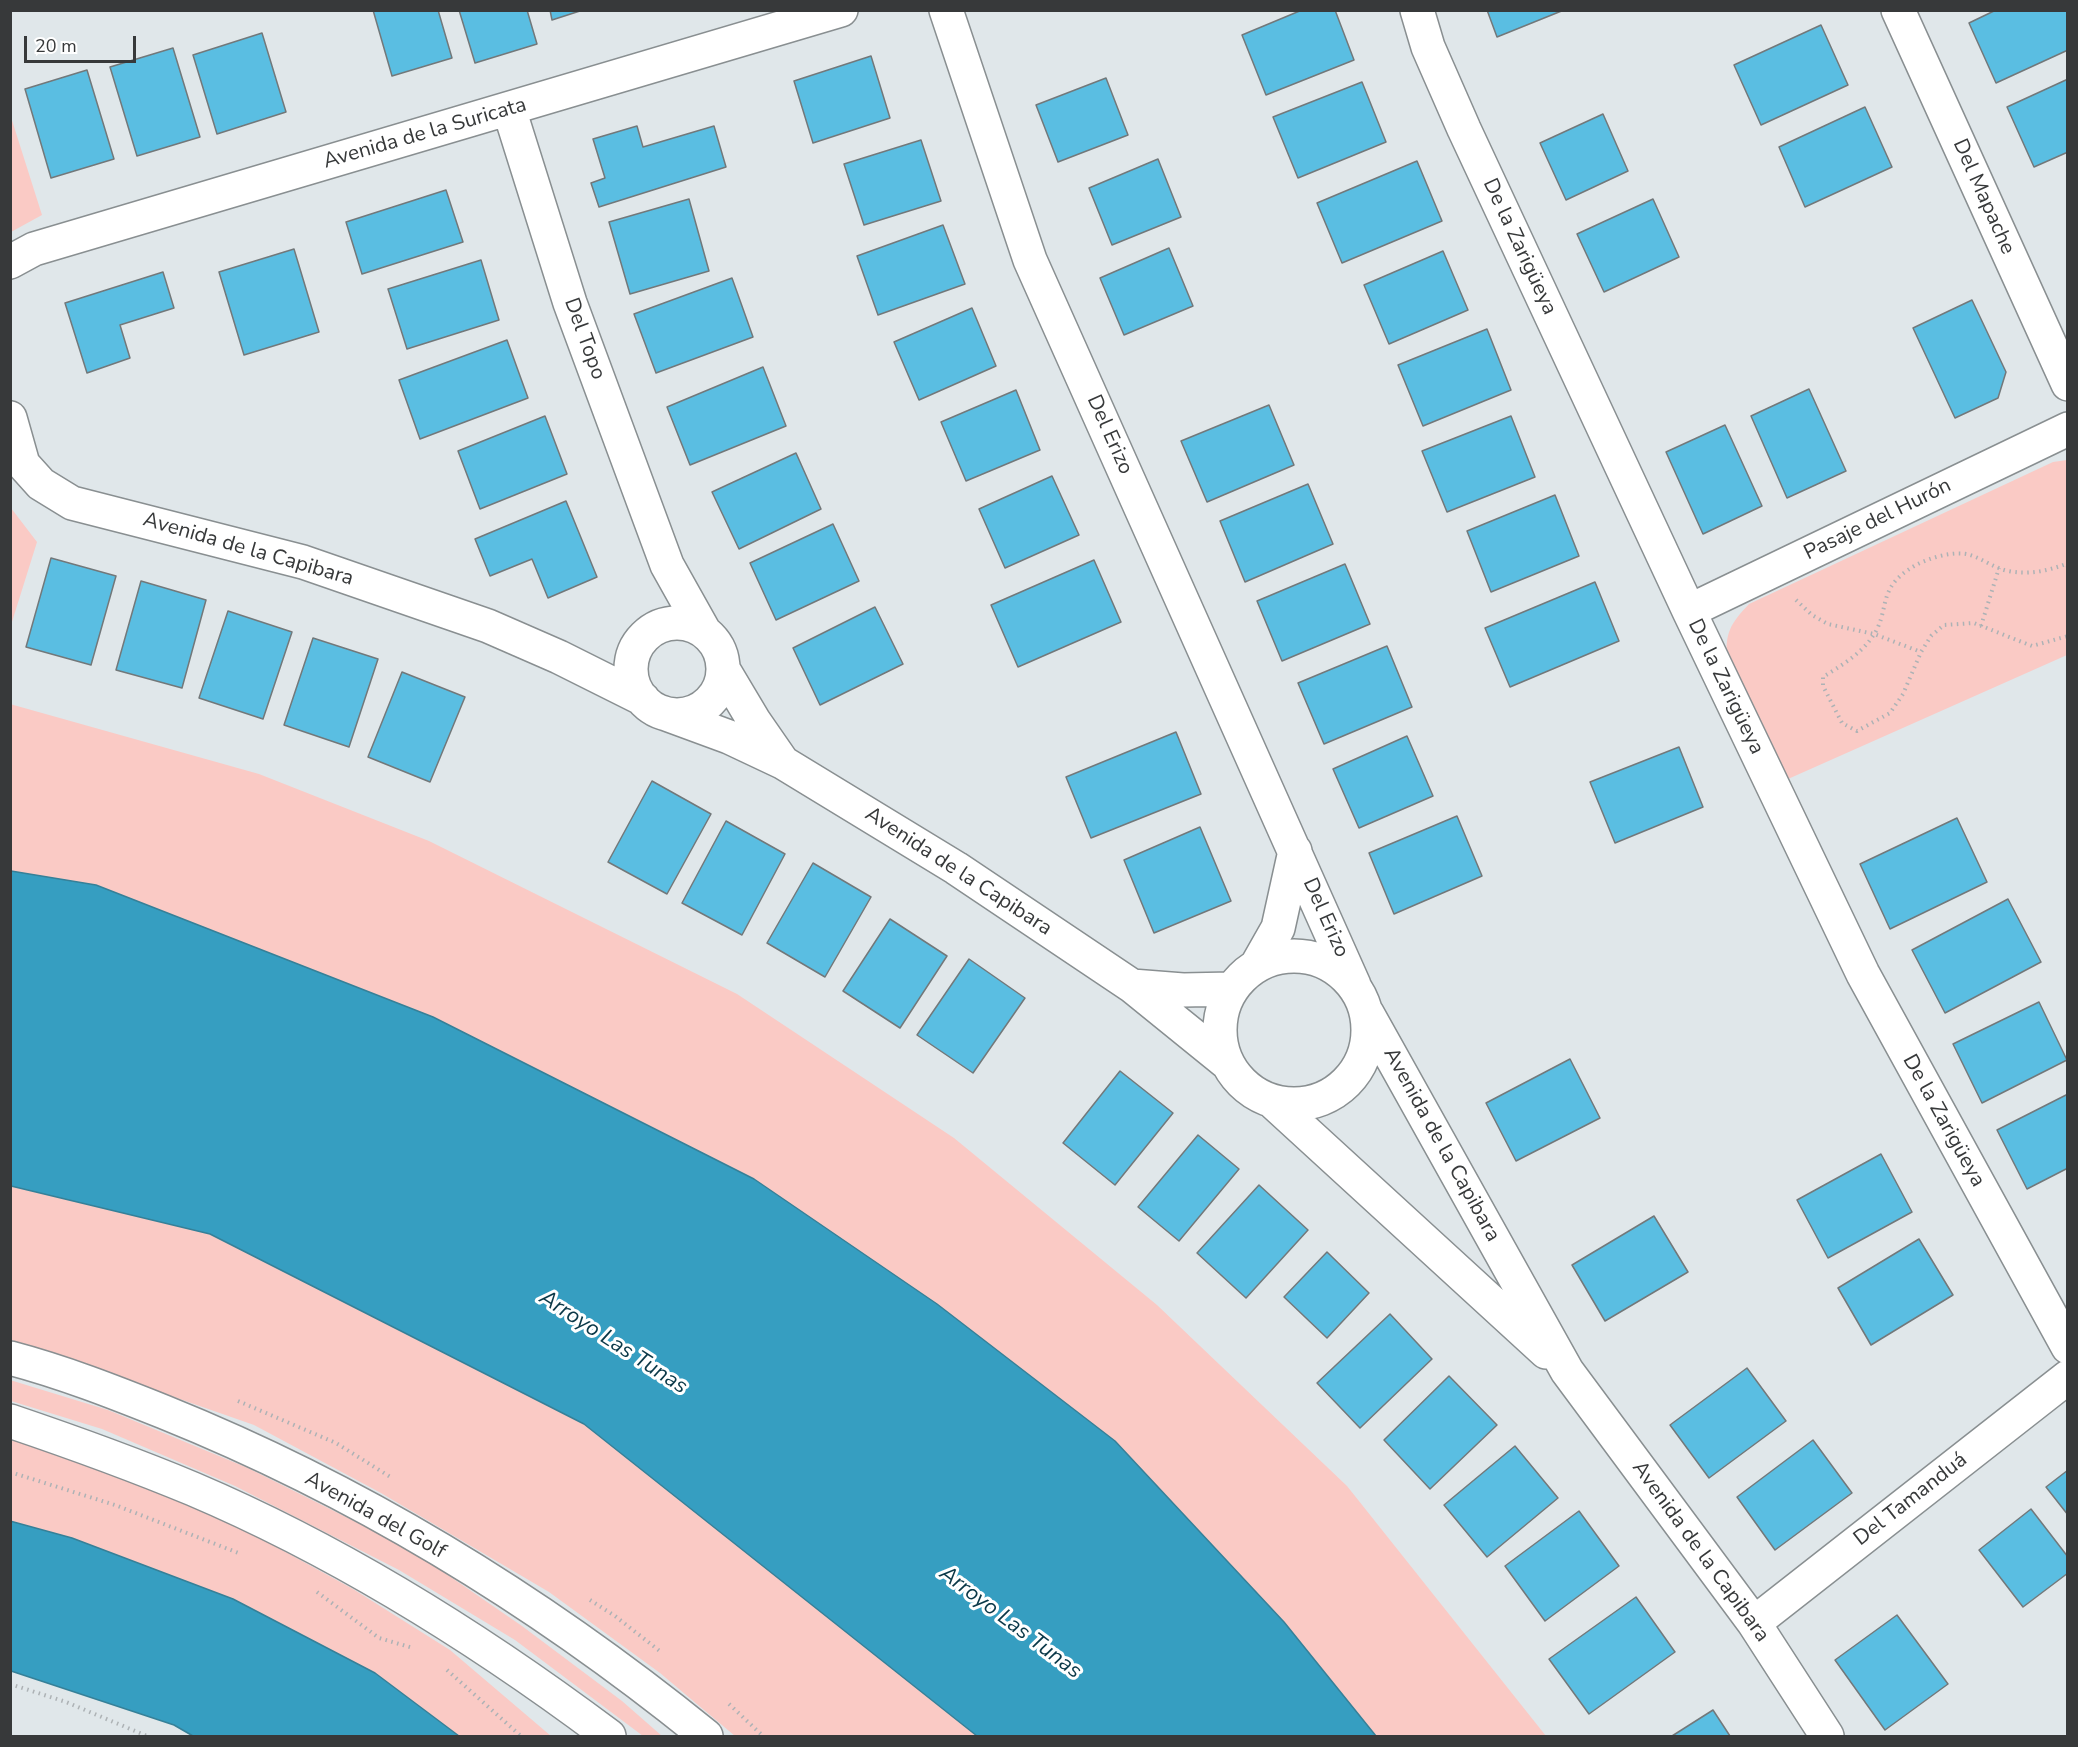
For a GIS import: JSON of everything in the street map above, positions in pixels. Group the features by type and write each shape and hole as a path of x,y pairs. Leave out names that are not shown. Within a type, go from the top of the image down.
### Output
{"street":[{"name":"Avenida de la Suricata","path":"10,262 34,249 841,10"},
{"name":"Del Erizo","path":"946,10 1030,260 1361,999"},
{"name":"De la Zarigüeya","path":"1417,10 1428,47 1464,129 1689,611 1863,974 2067,1347"},
{"name":"Del Mapache","path":"1898,10 2067,384"},
{"name":"Del Topo","path":"509,109 570,303 667,565 704,631"},
{"name":"Avenida de la Capibara","path":"10,418 23,464 41,484 72,503 303,561 488,626 559,657 675,715 703,707 714,697 721,684 723,669 721,655 715,641 704,631"},
{"name":"Pasaje del Hurón","path":"1689,611 2067,429"},
{"name":"Del Topo","path":"651,631 663,600 667,565"},
{"path":"652,705 635,687 632,672 633,657 637,647 651,631 678,623 704,631"},
{"name":"Avenida de la Capibara","path":"559,657 604,661 633,657"},
{"name":"Avenida de la Capibara","path":"723,669 782,762"},
{"name":"Avenida de la Capibara","path":"652,705 782,762 956,868 1132,986 1227,1063"},
{"name":"Del Erizo","path":"1257,965 1278,928 1295,850"},
{"name":"Avenida de la Capibara","path":"1361,999 1369,1039 1362,1064 1346,1085 1324,1099 1299,1105 1273,1102 1254,1094 1238,1080 1227,1063 1220,1038 1222,1012 1232,989 1257,965 1277,957 1298,955 1320,960 1339,969 1361,999 1567,1371 1754,1623 1827,1737"},
{"name":"Avenida de la Capibara","path":"1132,986 1184,990 1232,989"},
{"name":"Avenida de la Capibara","path":"1273,1102 1567,1371"},
{"name":"Avenida del Golf","path":"10,1358 110,1390 219,1435 348,1497 442,1551 582,1641 706,1737"},
{"name":"Del Tamanduá","path":"1754,1623 2067,1377"},
{"path":"10,1421 89,1448 195,1490 320,1550 410,1603 556,1696 609,1737"},
{"path":"410,1603 572,1737"}],"path":[{"path":"2067,567 2066,564 2040,573 1999,568 1968,554 1944,556 1918,564 1895,579 1887,591 1874,634 1870,640 1845,663 1823,677 1823,686 1838,715 1848,728 1857,730 1890,713 1901,698 1921,652 1931,636 1944,625 1964,622 2032,646 2067,636"},
{"path":"1980,626 1999,568"},
{"path":"1775,569 1795,599 1812,615 1828,624 1874,634 1921,652"},
{"path":"10,1472 115,1505 246,1556"},
{"path":"310,1586 344,1614 379,1638 422,1652"},
{"path":"441,1665 520,1737"},
{"path":"10,1684 66,1702 147,1737"}],"shaded area":[{"path":"10,114 42,215 11,232 10,232"},
{"path":"2067,460 2067,655 1788,779 1727,660 1730,629 1749,604 2053,462"},
{"path":"11,508 37,542 11,625"},
{"path":"10,704 259,774 429,841 737,994 954,1138 1157,1305 1347,1486 1546,1736 1376,1736 1284,1622 1115,1441 937,1304 754,1179 433,1017 96,885 11,871"},
{"path":"10,1186 210,1234 585,1424 977,1736 735,1736 660,1673 549,1592 381,1493 254,1425 11,1340"},
{"path":"10,1380 108,1410 248,1468 410,1549 522,1626 622,1701 662,1736 643,1736 515,1640 399,1570 235,1486 102,1429 11,1401"},
{"path":"10,1439 126,1478 253,1534 353,1589 450,1650 551,1736 459,1736 375,1673 233,1599 72,1538 11,1521"}],"water":[{"name":"Arroyo Las Tunas","path":"11,871 96,885 433,1017 754,1179 937,1304 1115,1441 1284,1622 1376,1736 977,1736 584,1424 210,1234 11,1186"},
{"path":"10,1521 72,1538 233,1599 375,1673 459,1736 193,1736 174,1725 11,1671"}],"building":[{"path":"373,10 438,10 452,58 392,76"},
{"path":"459,10 527,10 537,44 475,63"},
{"path":"550,10 583,10 552,20"},
{"path":"1302,10 1335,10 1354,60 1266,95 1242,35"},
{"path":"1487,10 1564,10 1497,37"},
{"path":"1996,10 2068,10 2068,50 1996,83 1969,23"},
{"path":"1821,25 1848,85 1761,125 1734,65"},
{"path":"262,33 286,112 217,134 193,55"},
{"path":"173,48 200,137 137,156 110,67"},
{"path":"871,56 890,118 813,143 794,81"},
{"path":"87,70 114,159 51,178 25,89"},
{"path":"1106,78 1128,135 1058,162 1036,105"},
{"path":"2068,79 2068,152 2034,167 2007,107"},
{"path":"1362,82 1386,142 1298,178 1273,117"},
{"path":"1865,107 1892,167 1805,207 1779,147"},
{"path":"1603,114 1628,171 1566,200 1540,143"},
{"path":"637,126 643,147 714,126 726,167 599,207 591,183 605,178 593,139"},
{"path":"921,140 941,201 864,225 844,164"},
{"path":"1158,159 1181,217 1112,245 1089,188"},
{"path":"1417,161 1442,221 1342,263 1317,203"},
{"path":"446,190 463,242 362,274 346,222"},
{"path":"689,199 709,271 630,294 609,222"},
{"path":"1653,199 1679,257 1604,292 1577,234"},
{"path":"943,225 965,284 878,315 857,256"},
{"path":"1169,248 1193,306 1124,335 1100,278"},
{"path":"294,249 319,332 244,355 219,272"},
{"path":"1443,251 1468,310 1389,344 1364,285"},
{"path":"481,260 499,320 407,349 388,289"},
{"path":"163,272 174,308 120,325 130,358 87,373 65,303"},
{"path":"732,278 753,337 656,373 634,314"},
{"path":"1972,300 2006,372 1998,398 1955,418 1913,328"},
{"path":"972,308 996,366 919,400 894,342"},
{"path":"1487,329 1511,390 1423,426 1398,365"},
{"path":"507,340 528,398 420,439 399,380"},
{"path":"763,367 786,426 690,465 667,407"},
{"path":"1809,389 1846,471 1787,498 1751,416"},
{"path":"1016,390 1040,450 966,481 941,422"},
{"path":"1269,405 1294,465 1207,502 1181,441"},
{"path":"545,416 567,474 480,509 458,451"},
{"path":"1511,416 1535,477 1447,512 1422,451"},
{"path":"1725,425 1762,506 1703,534 1666,452"},
{"path":"796,453 821,509 739,549 712,492"},
{"path":"1052,476 1079,535 1005,568 979,509"},
{"path":"1308,484 1333,544 1245,582 1220,521"},
{"path":"1555,495 1579,556 1491,592 1467,531"},
{"path":"566,501 597,577 548,598 532,559 490,576 475,539"},
{"path":"833,524 859,581 776,620 750,563"},
{"path":"51,558 116,576 91,665 26,647"},
{"path":"1094,560 1121,622 1018,667 991,605"},
{"path":"1345,564 1370,624 1282,661 1257,601"},
{"path":"141,581 206,600 182,688 116,670"},
{"path":"1595,582 1619,641 1510,687 1485,628"},
{"path":"875,607 903,664 820,705 793,648"},
{"path":"228,611 292,632 263,719 199,698"},
{"path":"313,638 378,659 349,747 284,725"},
{"path":"1387,646 1412,707 1324,744 1298,683"},
{"path":"402,672 465,697 430,782 368,757"},
{"path":"1176,732 1201,794 1091,838 1066,777"},
{"path":"1407,736 1433,796 1359,828 1333,769"},
{"path":"1679,747 1703,807 1615,843 1590,782"},
{"path":"652,781 711,814 667,894 608,862"},
{"path":"1457,816 1482,876 1394,914 1369,853"},
{"path":"1957,818 1987,882 1890,929 1860,864"},
{"path":"726,821 785,854 742,935 682,903"},
{"path":"1200,827 1231,901 1154,933 1124,860"},
{"path":"813,863 871,897 825,977 767,943"},
{"path":"2008,899 2041,962 1945,1013 1912,950"},
{"path":"890,919 947,956 900,1028 843,991"},
{"path":"969,959 1025,998 973,1073 917,1035"},
{"path":"2039,1002 2067,1060 1982,1103 1953,1044"},
{"path":"1570,1059 1600,1118 1516,1161 1486,1103"},
{"path":"1120,1071 1173,1113 1115,1185 1063,1143"},
{"path":"2068,1094 2068,1168 2027,1189 1997,1130"},
{"path":"1198,1135 1239,1169 1179,1241 1138,1207"},
{"path":"1881,1154 1912,1212 1828,1258 1797,1200"},
{"path":"1259,1185 1308,1230 1246,1298 1197,1253"},
{"path":"1654,1216 1688,1272 1605,1321 1572,1265"},
{"path":"1919,1239 1953,1295 1871,1345 1838,1288"},
{"path":"1327,1252 1369,1293 1327,1338 1284,1297"},
{"path":"1390,1314 1432,1359 1360,1428 1317,1383"},
{"path":"1747,1368 1786,1421 1709,1478 1670,1425"},
{"path":"1449,1376 1497,1425 1430,1489 1384,1440"},
{"path":"1813,1440 1852,1493 1775,1550 1737,1497"},
{"path":"1515,1446 1558,1498 1487,1557 1444,1505"},
{"path":"2068,1470 2068,1515 2046,1487"},
{"path":"2031,1509 2068,1557 2068,1573 2023,1607 1979,1550"},
{"path":"1579,1511 1619,1566 1545,1621 1505,1566"},
{"path":"1636,1597 1675,1652 1589,1714 1549,1659"},
{"path":"1897,1615 1948,1684 1885,1730 1835,1660"},
{"path":"1713,1710 1730,1736 1672,1736"}]}
